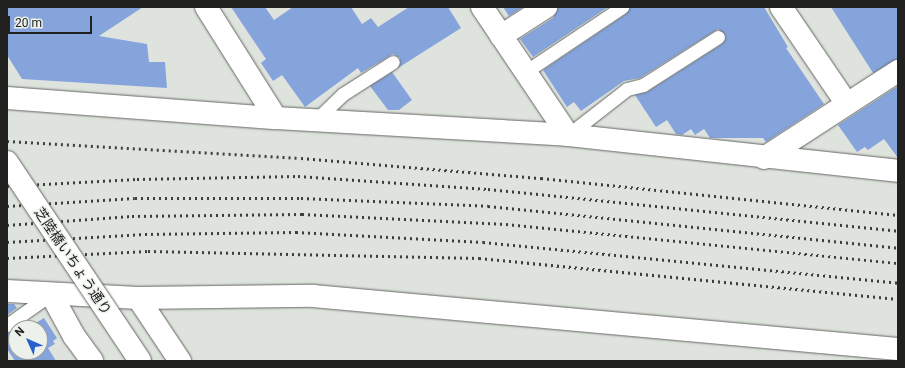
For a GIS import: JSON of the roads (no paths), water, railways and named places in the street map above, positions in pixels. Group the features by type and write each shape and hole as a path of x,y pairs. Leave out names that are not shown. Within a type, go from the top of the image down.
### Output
{"street":[{"path":"206,7 276,118"},
{"path":"482,7 568,135"},
{"path":"501,36 546,7"},
{"path":"781,7 847,104"},
{"path":"764,158 898,71"},
{"path":"7,98 276,118 568,135 764,158 898,171"},
{"name":"芝陸橋いちょう通り","path":"7,162 140,361"},
{"path":"7,291 138,298 313,296 898,349"},
{"path":"51,294 74,336 92,361"},
{"path":"138,298 180,361"}],"lane":[{"path":"525,72 622,7"},
{"path":"568,135 627,89 643,85 718,37"},
{"path":"316,120 343,94 393,62"},
{"path":"7,325 51,294"}],"railway":[{"path":"7,141 301,158 541,178 898,215"},
{"path":"7,186 137,179 298,176 488,189 898,231"},
{"path":"7,206 135,198 301,198 488,206 898,248"},
{"path":"7,225 132,216 302,214 506,224 898,263"},
{"path":"7,242 145,234 296,232 483,242 898,283"},
{"path":"7,258 148,251 479,258 898,299"}]}
